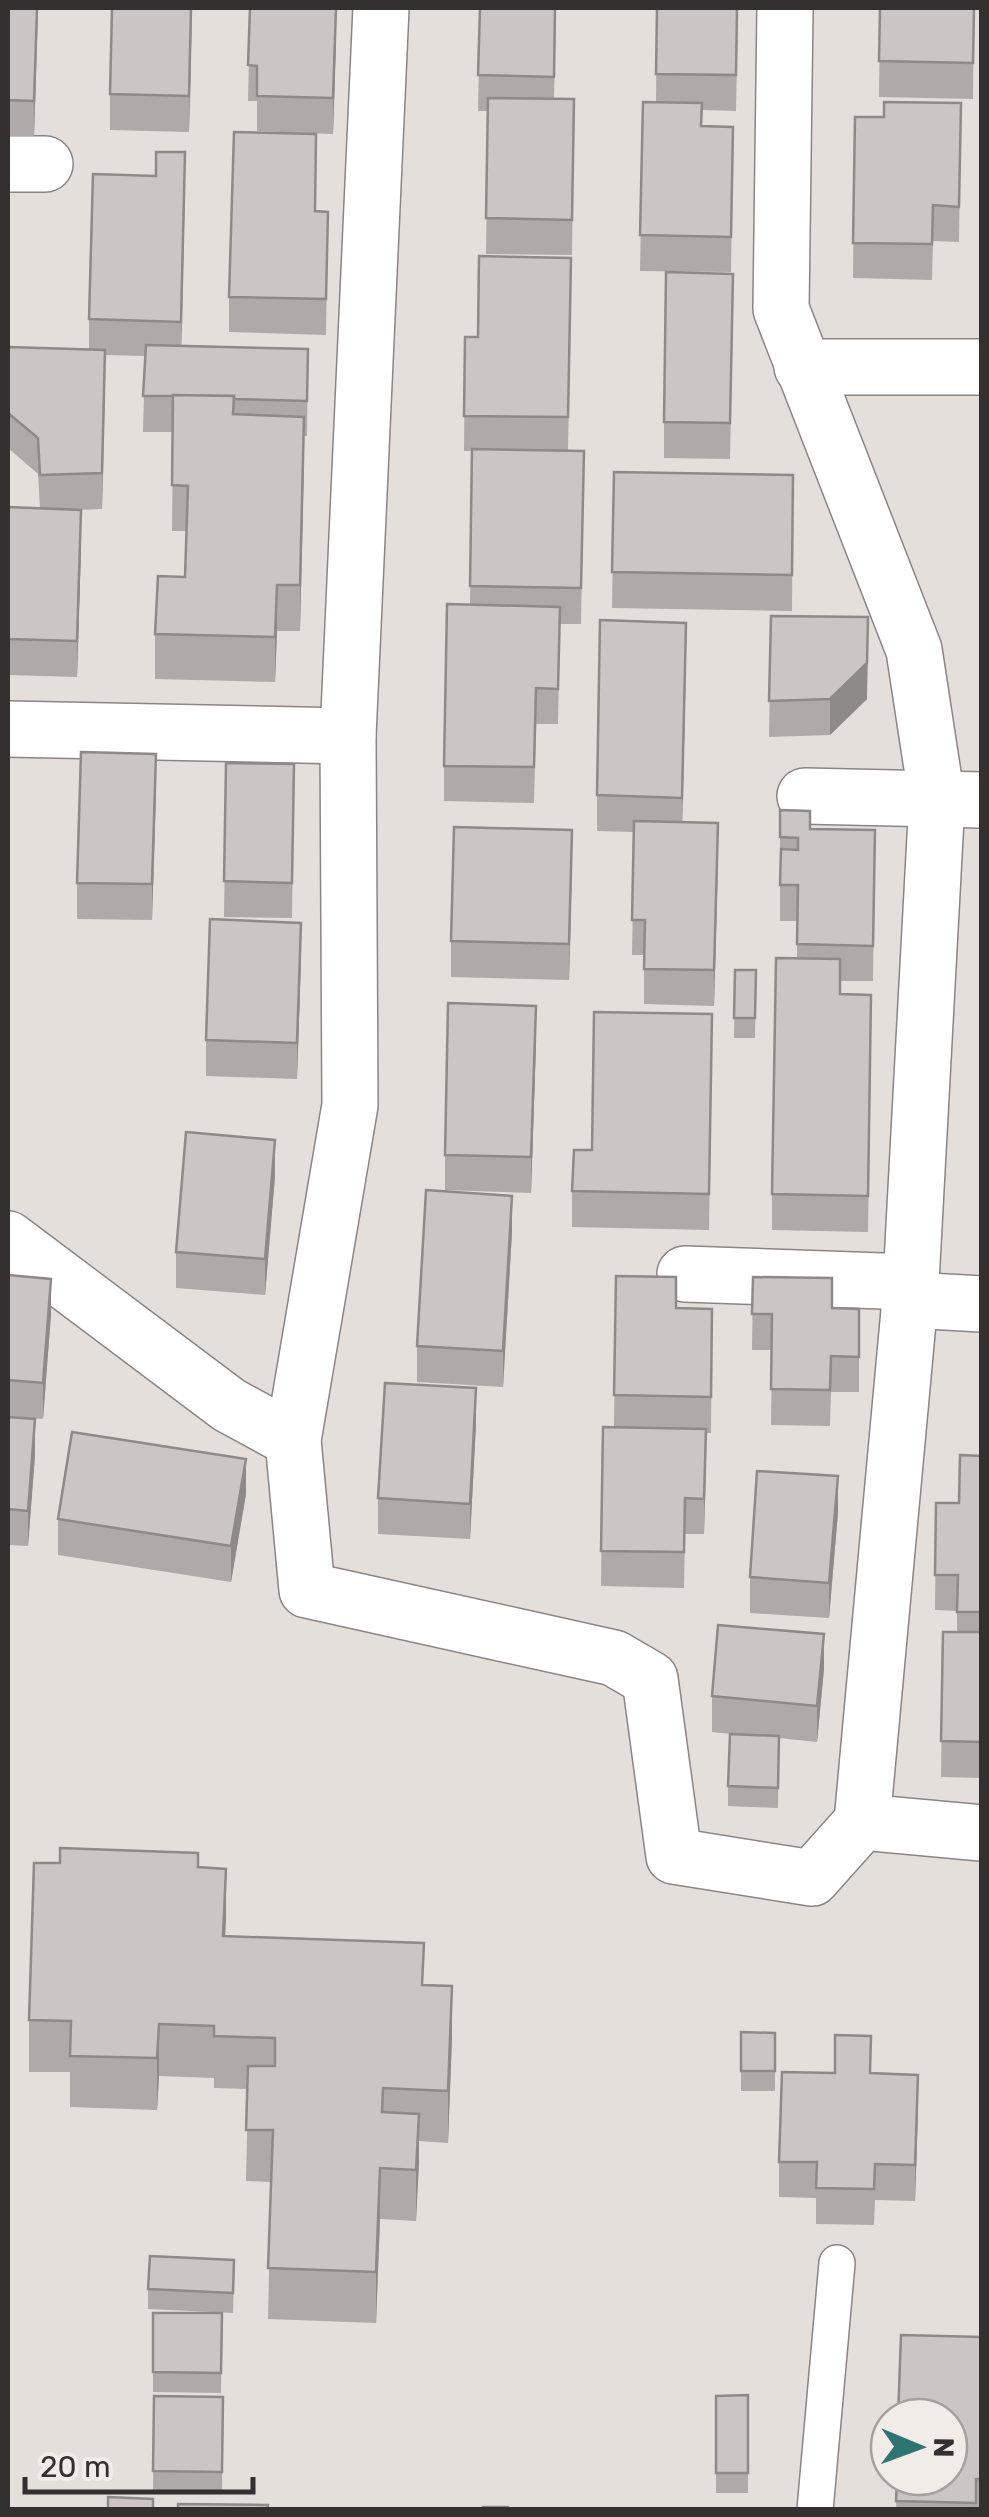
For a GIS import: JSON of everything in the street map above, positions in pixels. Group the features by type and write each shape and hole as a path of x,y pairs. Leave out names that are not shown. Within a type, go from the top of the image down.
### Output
{"street":[{"path":"381,8 348,736 350,1105 293,1440 307,1590 614,1658 650,1679 674,1856 812,1878 862,1822 959,800 914,650 780,309 785,8"},
{"path":"802,367 982,367"},
{"path":"8,729 348,736"},
{"path":"805,796 959,800"},
{"path":"8,1240 230,1405 293,1440"},
{"path":"684,1274 911,1292 982,1304"},
{"path":"862,1822 982,1833"}],"lane":[{"path":"816,2510 837,2263"}],"building":[{"path":"8,8 37,8 34,101 8,100"},
{"path":"112,8 191,8 189,96 110,94"},
{"path":"250,8 336,8 333,98 257,96 257,66 248,65"},
{"path":"480,8 555,8 554,77 478,75"},
{"path":"657,8 737,8 736,75 656,74"},
{"path":"880,8 974,8 973,63 879,61"},
{"path":"488,98 574,99 572,220 486,218"},
{"path":"643,102 702,103 701,126 733,127 731,237 640,235"},
{"path":"884,102 961,103 959,207 933,205 932,244 853,243 855,117 884,117"},
{"path":"234,132 316,134 315,211 328,212 326,299 229,297"},
{"path":"156,152 185,152 181,322 89,319 93,174 156,176"},
{"path":"479,256 571,258 568,417 464,416 465,337 478,337"},
{"path":"666,272 733,274 730,423 664,422"},
{"path":"146,345 308,349 307,401 143,396"},
{"path":"8,347 105,350 102,473 40,475 38,438 8,413"},
{"path":"173,395 234,396 233,414 304,417 300,585 277,585 275,637 155,634 158,576 185,577 188,486 172,485"},
{"path":"472,449 584,451 581,588 470,586"},
{"path":"614,472 793,475 792,575 612,572"},
{"path":"8,507 81,510 77,641 8,639"},
{"path":"447,604 560,607 558,689 536,688 534,767 444,766"},
{"path":"771,616 868,617 867,663 830,699 769,701"},
{"path":"600,620 686,623 682,798 597,795"},
{"path":"81,752 156,754 152,884 77,883"},
{"path":"226,763 294,764 292,883 224,881"},
{"path":"780,810 810,811 810,829 875,830 873,946 797,944 798,885 780,885 781,849 798,850 798,838 780,837"},
{"path":"634,821 718,823 714,970 644,969 645,920 632,920"},
{"path":"454,827 572,830 569,944 451,941"},
{"path":"210,919 301,923 297,1043 206,1040"},
{"path":"776,958 840,959 840,994 871,995 868,1196 772,1194"},
{"path":"735,970 756,970 755,1018 734,1018"},
{"path":"448,1003 536,1006 531,1157 445,1155"},
{"path":"594,1012 712,1014 709,1194 572,1191 574,1150 592,1150"},
{"path":"186,1132 275,1140 265,1259 176,1252"},
{"path":"426,1190 512,1196 503,1351 417,1346"},
{"path":"8,1275 51,1279 43,1383 8,1380"},
{"path":"616,1276 676,1277 676,1308 712,1309 711,1397 614,1395"},
{"path":"753,1277 832,1278 832,1308 859,1309 859,1357 831,1356 830,1390 771,1389 772,1314 752,1314"},
{"path":"385,1383 476,1388 470,1504 378,1498"},
{"path":"8,1417 35,1419 28,1511 8,1509"},
{"path":"603,1427 706,1429 704,1499 685,1498 684,1552 601,1551"},
{"path":"72,1432 246,1459 231,1546 58,1519"},
{"path":"960,1455 982,1456 982,1612 957,1612 958,1575 935,1575 936,1503 959,1503"},
{"path":"757,1471 838,1476 829,1583 750,1577"},
{"path":"718,1625 824,1634 817,1706 712,1696"},
{"path":"943,1632 982,1632 982,1742 941,1741"},
{"path":"730,1734 779,1736 778,1788 728,1786"},
{"path":"60,1848 198,1853 198,1867 226,1869 223,1936 424,1943 422,1985 452,1986 448,2091 383,2088 382,2112 419,2114 416,2170 380,2168 376,2272 268,2268 273,2130 246,2130 248,2066 275,2066 275,2038 214,2036 214,2026 159,2024 157,2058 70,2056 71,2021 29,2020 34,1863 60,1863"},
{"path":"741,2032 775,2033 775,2071 741,2071"},
{"path":"835,2035 871,2036 870,2073 918,2075 915,2165 875,2164 874,2189 816,2188 817,2162 779,2162 782,2072 835,2073"},
{"path":"150,2256 234,2260 233,2293 148,2289"},
{"path":"153,2313 222,2313 221,2373 153,2372"},
{"path":"901,2335 982,2337 982,2479 976,2479 976,2503 896,2501 896,2497 969,2497 969,2397 899,2397"},
{"path":"748,2395 748,2473 716,2473 716,2396"},
{"path":"154,2396 223,2397 222,2472 153,2471"},
{"path":"108,2497 153,2499 153,2510 108,2510"},
{"path":"178,2504 268,2505 267,2510 178,2510"},
{"path":"508,2507 508,2510 483,2510"}]}
